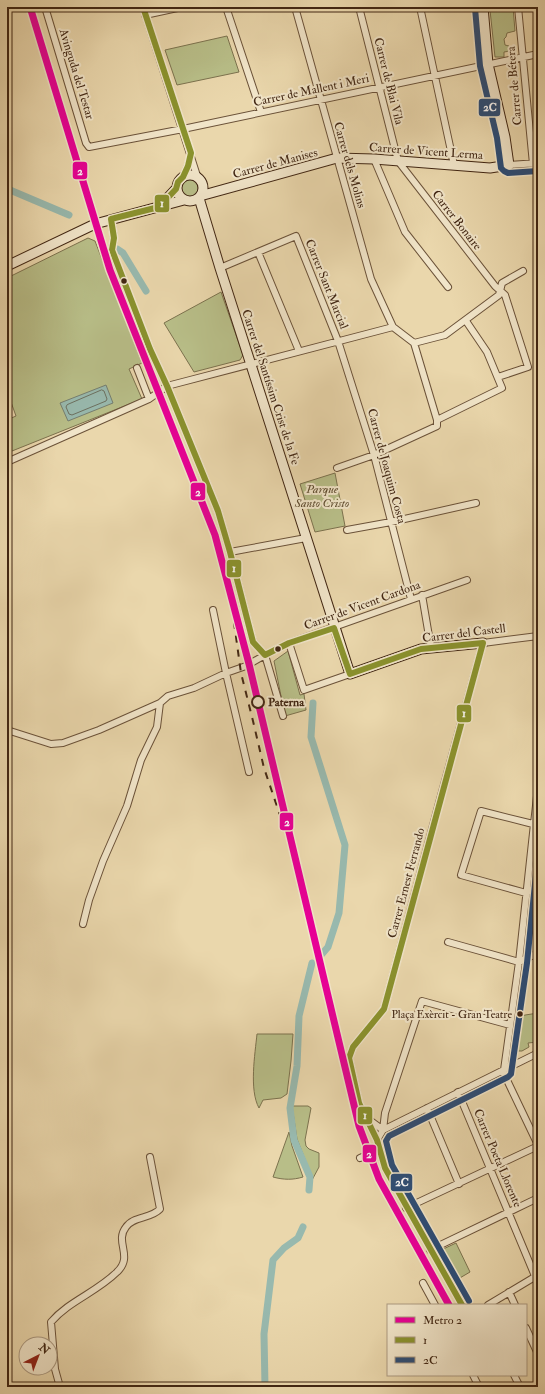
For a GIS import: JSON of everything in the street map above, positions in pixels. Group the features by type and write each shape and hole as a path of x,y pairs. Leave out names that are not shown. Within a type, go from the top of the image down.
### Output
{"street":[{"name":"Avinguda del Testar","path":"45,7 86,143 89,147"},
{"path":"143,7 203,191 200,197 191,202 178,196 176,189"},
{"path":"145,15 182,7"},
{"path":"226,7 261,112"},
{"name":"Carrer dels Molins","path":"295,7 371,280 393,327"},
{"name":"Carrer de Blai Vila","path":"359,7 398,162"},
{"path":"420,7 454,165"},
{"name":"Carrer de Bétera","path":"518,7 535,163"},
{"path":"484,8 488,64 505,137 509,165"},
{"name":"Carrer de Mallent i Meri","path":"89,147 183,129 538,54"},
{"path":"159,207 176,189 178,182 183,177 188,166 191,153"},
{"name":"Carrer de Vicent Lerma","path":"337,158 374,159 490,168 535,163"},
{"name":"Carrer de Manises","path":"200,197 220,190 337,158"},
{"path":"374,159 405,232 448,287"},
{"name":"Carrer Bonaire","path":"398,162 495,286 506,295 528,367 498,377"},
{"path":"183,177 191,175 200,182"},
{"name":"Carrer de Manises","path":"200,182 210,189 220,190"},
{"name":"Carrer del Santíssim Crist de la Fe","path":"200,197 220,268 334,628 350,674"},
{"path":"7,266 95,224 184,200"},
{"path":"111,219 114,238 112,250 114,259 218,512 253,642 265,654 283,716"},
{"name":"Carrer Sant Marcial","path":"258,252 296,236 338,341"},
{"path":"220,268 258,252 299,351"},
{"path":"414,343 445,335 466,321 499,295 502,283 523,271"},
{"path":"337,468 374,455 502,388 487,352 466,321"},
{"path":"7,462 149,399 167,386 393,327 414,343 437,423"},
{"name":"Carrer de Joaquim Costa","path":"338,341 374,455 411,599"},
{"path":"137,368 149,399"},
{"path":"347,530 476,503"},
{"path":"230,552 306,538"},
{"name":"Carrer de Vicent Cardona","path":"7,730 51,744 63,743 99,730 160,703 168,696 194,688 226,673 246,666 265,654 289,643 467,580"},
{"path":"422,595 431,648"},
{"path":"213,610 249,772"},
{"name":"Carrer del Castell","path":"289,643 304,690 421,649 538,636"},
{"name":"Carrer Ernest Ferrando","path":"461,1304 406,1208 385,1168 377,1140 368,1118 359,1104 349,1058 353,1047 384,1010 483,643"},
{"path":"83,924 89,900 103,861 127,806 141,760 158,727 160,703"},
{"path":"406,1208 538,1146 506,1078 504,1070 536,823 538,787"},
{"path":"536,823 481,811 461,875 526,893 538,887"},
{"path":"448,942 519,962 538,953"},
{"path":"377,1140 383,1130 385,1113 422,1001 510,1026"},
{"path":"383,1130 538,1053"},
{"name":"Carrer Poeta Llorente","path":"458,1092 508,1212 537,1275"},
{"path":"427,1108 459,1184"},
{"name":"Carrer Ernest Ferrando","path":"368,1118 383,1130"},
{"path":"360,1158 379,1150"},
{"path":"60,1387 54,1369 50,1322 58,1314 102,1284 118,1271 125,1259 121,1236 125,1227 129,1222 156,1214 160,1209 150,1157"},
{"path":"430,1250 538,1198"},
{"path":"490,1304 537,1275"},
{"path":"423,1282 434,1304"},
{"path":"509,1292 515,1304"},
{"path":"527,1330 538,1354"},
{"path":"474,1376 479,1387"},
{"path":"514,1376 520,1387"}],"green space":[{"path":"491,7 513,7 515,31 507,33 504,39 505,45 509,46 510,51 504,52 504,57 495,57 490,10"},
{"path":"227,36 239,72 177,85 165,50"},
{"path":"189,179 195,182 198,188 195,194 189,197 183,194 180,188 183,182"},
{"path":"88,238 95,241 142,363 129,369 142,399 7,453 7,420 16,416 7,391 7,278"},
{"path":"221,292 243,355 240,360 194,372 164,323"},
{"name":"Parque Santo Cristo","path":"335,473 345,526 315,532 300,484"},
{"path":"288,651 300,695 304,694 306,710 285,716 274,661"},
{"path":"538,1013 538,1042 528,1043 529,1047 522,1051 518,1051 514,1047 518,1039 519,1016"},
{"path":"257,1034 293,1034 287,1094 281,1098 263,1100 259,1108 254,1092 253,1082"},
{"path":"292,1106 308,1106 311,1108 305,1140 306,1146 309,1149 319,1153 319,1167 311,1182 310,1172 297,1139"},
{"path":"289,1132 292,1146 303,1177 296,1179 281,1179 273,1177"},
{"path":"456,1243 470,1272 453,1282 437,1252"}],"water":[{"path":"106,385 113,403 68,421 60,403"}],"waterway":[{"path":"7,187 10,190 69,215"},
{"path":"117,249 123,253 146,291"},
{"path":"313,703 311,737 345,845 339,913 328,947 322,954"},
{"path":"309,1190 310,1177 294,1140 290,1108 297,1066 299,1016 312,963"},
{"path":"265,1387 264,1334 273,1260 284,1248 298,1238 303,1227"}],"railway":[{"path":"232,608 241,673 264,768 286,833"},
{"path":"288,828 294,865"},
{"path":"298,885 309,914"}],"metro line":[{"name":"2","path":"30,7 110,270 215,535 249,664 359,1126 379,1179 448,1304"}],"transit line":[{"name":"1","path":"143,7 191,153 188,166 183,177 178,182 176,189 159,207 111,219 114,238 112,250 150,349 167,386 218,511 253,642 265,655 289,643 334,628 350,674 421,649 483,643 384,1009 353,1047 349,1058 359,1103 377,1140 385,1168 461,1304"},
{"name":"2C","path":"475,8 480,66 497,138 501,168 508,173 538,171"},
{"name":"2C","path":"469,1301 392,1165 386,1141 389,1136 508,1077 511,1074 527,963 538,854"}],"place":[{"name":"Paterna","path":"258,702"},
{"name":"Plaça Exèrcit - Gran Teatre","path":"520,1014"}]}
